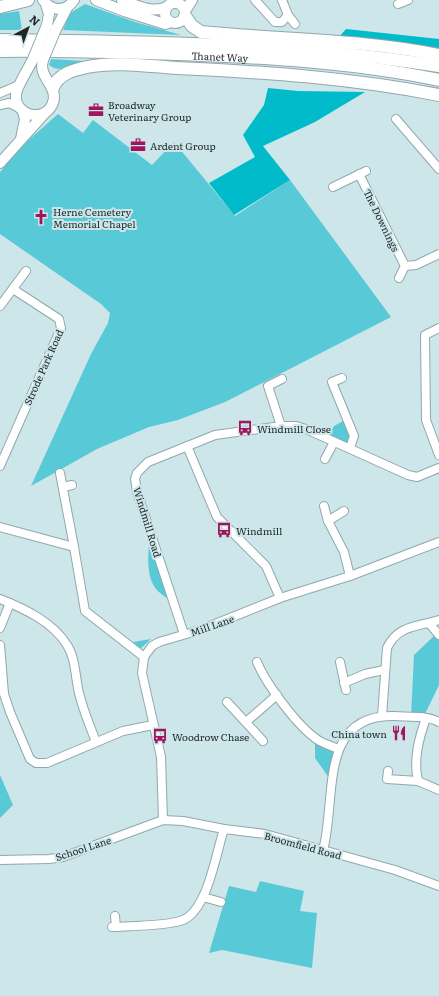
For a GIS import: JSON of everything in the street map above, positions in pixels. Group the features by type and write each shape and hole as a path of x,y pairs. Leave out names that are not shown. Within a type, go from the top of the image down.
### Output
{"highway":[{"path":"0,7 28,0"},
{"path":"185,13 192,26 201,32 362,44 439,55"},
{"name":"Thanet Way","path":"0,40 202,44 334,53 439,66"},
{"name":"Thanet Way","path":"0,51 209,55 326,64 401,73 439,80"},
{"path":"50,84 64,74 86,67 102,65 237,70 327,78 439,95"},
{"path":"206,77 214,73 237,70"}],"main road":[{"path":"96,0 165,24 170,22 179,23 192,0"},
{"path":"122,0 150,10 161,10 173,4 180,4 185,13"},
{"path":"45,2 58,10 72,2"},
{"path":"45,2 51,27"},
{"path":"21,139 25,119 22,110 16,101 16,95 21,83 38,59 51,27 72,2"},
{"path":"170,22 165,13 173,4"},
{"path":"0,163 46,112 53,102 50,84 38,59"},
{"path":"22,110 35,115 46,112"}],"street":[{"path":"256,0 275,22 282,22 288,14"},
{"path":"282,0 288,14 295,24"},
{"path":"398,4 408,0"},
{"path":"0,93 21,83"},
{"path":"0,105 9,103 22,110"},
{"path":"396,118 439,169"},
{"name":"The Downings","path":"333,187 362,172 405,266"},
{"path":"399,278 405,266 416,265 439,254"},
{"path":"0,306 26,271"},
{"name":"Strode Park Road","path":"0,466 61,328 59,319 13,289"},
{"path":"439,328 425,335 424,406 426,420 439,455"},
{"path":"342,378 332,382 354,436 350,448"},
{"path":"281,426 268,386 282,379"},
{"name":"Windmill Road","path":"184,634 137,492 135,479 137,473 148,462 215,435 281,426 296,426 350,448 408,475 417,477 439,468"},
{"path":"325,459 334,442"},
{"path":"187,446 217,517 266,566 280,598"},
{"path":"60,473 85,611 144,656 142,673 160,757 163,820"},
{"path":"63,487 72,485"},
{"path":"324,506 328,521 344,552 350,576"},
{"path":"328,521 344,511"},
{"path":"0,528 74,548"},
{"name":"Mill Lane","path":"144,656 152,646 159,642 229,619 280,598 350,576 439,542"},
{"path":"0,599 38,617 68,646 74,663 84,710 96,742"},
{"path":"0,628 10,603"},
{"path":"382,716 384,670 387,648 396,633 403,629 439,620"},
{"path":"429,623 439,635"},
{"path":"0,645 2,695 30,759 36,763 47,763 122,731 153,725"},
{"path":"256,662 262,676 310,734 319,741 338,749"},
{"path":"340,662 345,687 366,674 384,670"},
{"path":"246,722 277,695"},
{"path":"227,702 263,741"},
{"path":"323,850 327,835 334,761 338,749 357,724 382,716 426,718 439,722"},
{"path":"418,781 415,770 418,748 426,718"},
{"path":"388,771 387,779 418,781 439,790"},
{"name":"Broomfield Road","path":"163,820 195,822 224,829 265,834 395,870 439,886"},
{"name":"School Lane","path":"0,860 49,859 63,857 163,820"},
{"path":"115,916 114,927 157,924 183,920 196,909 203,897 224,829"},
{"path":"203,897 221,902"}],"shaded area":[{"path":"85,4 135,22 181,35 63,30 70,13"},
{"path":"19,11 22,30 0,30 0,14"},
{"path":"346,29 439,39 439,49 402,42 339,37"},
{"path":"51,59 84,61 66,68 58,69 49,65"},
{"path":"268,88 298,91 365,92 315,122 263,146 290,180 234,215 209,183 255,157 243,135 264,105"},
{"path":"58,114 83,133 93,120 152,165 174,142 235,216 290,180 391,317 225,402 178,420 149,427 97,449 31,486 91,354 108,323 110,313 101,304 0,234 0,172 23,145"},
{"path":"347,419 354,436 350,448 326,438 334,426"},
{"path":"150,532 173,602 158,591 151,580 148,559"},
{"path":"437,633 439,635 439,685 423,718 411,717 414,655"},
{"path":"151,639 141,648 136,646 133,642"},
{"path":"315,738 338,749 332,782 315,758"},
{"path":"0,775 13,805 0,818"},
{"path":"260,881 304,891 300,911 317,913 312,968 222,950 209,953 229,886 256,892"}],"place":[{"name":"Broadway Veterinary Group","path":"96,110"},
{"name":"Ardent Group","path":"138,145"},
{"name":"Herne Cemetery Memorial Chapel","path":"41,217"},
{"name":"Windmill Close","path":"245,428"},
{"name":"Windmill","path":"224,530"},
{"name":"China town","path":"399,733"},
{"name":"Woodrow Chase","path":"160,736"}]}
